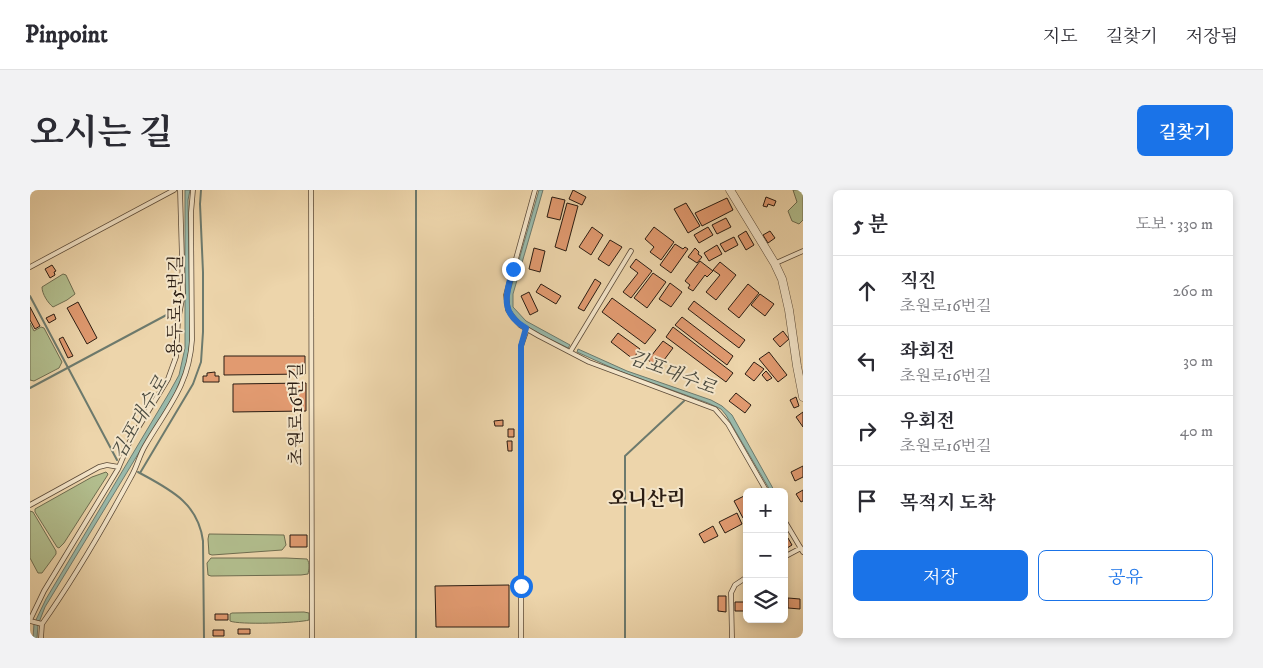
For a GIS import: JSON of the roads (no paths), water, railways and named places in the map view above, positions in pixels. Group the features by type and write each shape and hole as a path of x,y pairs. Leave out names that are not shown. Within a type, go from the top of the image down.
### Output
{"street":[{"path":"730,190 775,264 782,279 803,397"}],"lane":[{"path":"30,267 174,190"},
{"path":"42,638 41,624 31,621 44,591 119,467 127,446 168,379 176,358 178,321 183,294 180,190"},
{"name":"용두로15번길","path":"41,624 65,590 132,476 144,447 178,392 187,373 192,340 191,213 193,190"},
{"name":"초원로16번길","path":"311,190 312,638"},
{"path":"535,190 506,295 508,310 520,325 570,352 616,373 715,409 732,430 765,488"},
{"path":"570,352 631,251"},
{"path":"775,264 803,251"},
{"path":"521,638 521,346 526,328"},
{"path":"30,505 99,467 107,465 119,467"},
{"path":"788,527 802,550 788,555"},
{"path":"732,638 731,593 735,584 745,578"}],"waterway":[{"path":"140,473 193,384 201,362 203,332 201,190"},
{"path":"416,190 416,638"},
{"name":"김포대수로","path":"30,296 117,460"},
{"path":"30,388 172,312"},
{"path":"625,638 625,456 684,401"},
{"path":"138,472 161,484 180,498 195,516 200,528 203,541 204,638"}],"district":[{"name":"오니산리","path":"647,499"}]}
